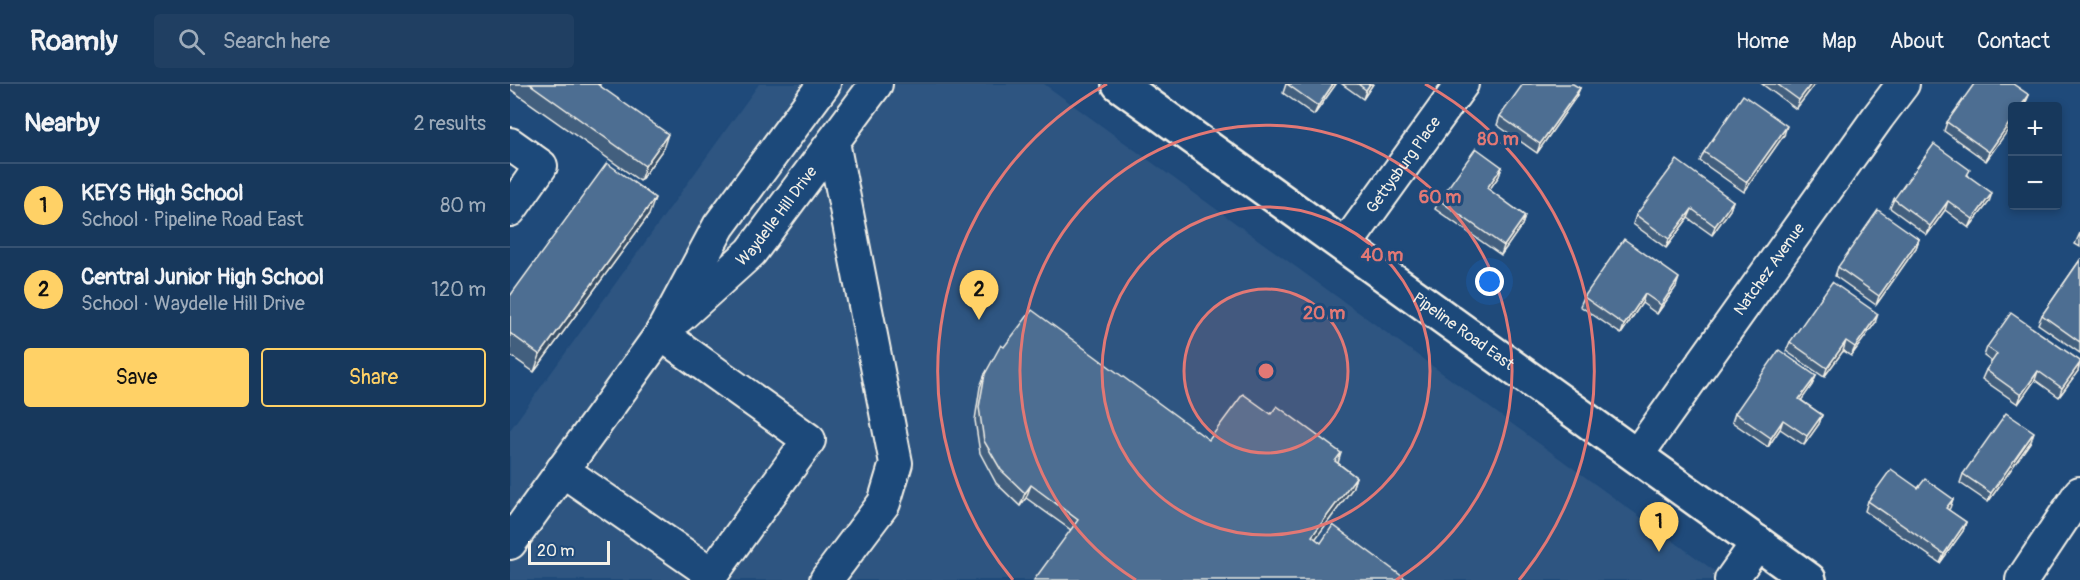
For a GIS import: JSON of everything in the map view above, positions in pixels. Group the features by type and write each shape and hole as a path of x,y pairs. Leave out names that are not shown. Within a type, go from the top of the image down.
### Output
{"main road":[{"name":"Pipeline Road East","path":"1119,84 1809,580"}],"street":[{"name":"Waydelle Hill Drive","path":"510,543 661,334 719,226 824,84"},
{"name":"Waydelle Hill Drive","path":"661,334 751,252 876,84"},
{"name":"Gettysburg Place","path":"1345,246 1462,84"},
{"name":"Natchez Avenue","path":"1637,455 1903,84"},
{"path":"826,580 884,502 896,463 833,142"},
{"path":"510,144 541,166 510,210"},
{"path":"562,470 712,574 810,440 661,334"},
{"path":"2022,580 2080,493"},
{"path":"1731,580 1758,542"}],"shaded area":[{"path":"759,84 1044,84 1727,580 510,580 510,430"}],"building":[{"path":"530,84 597,84 668,134 645,166"},
{"path":"1287,84 1333,84 1318,106"},
{"path":"1358,84 1370,84 1366,90"},
{"path":"1523,84 1573,84 1580,88 1540,144 1500,116"},
{"path":"1777,84 1811,84 1799,100"},
{"path":"1974,84 2013,84 2029,95 2024,102 2008,102 2008,125 1989,152 1947,122"},
{"path":"1743,95 1787,126 1747,182 1704,152"},
{"path":"1934,144 1970,170 1967,175 1992,193 1973,219 1948,201 1930,226 1894,199"},
{"path":"1476,148 1502,167 1487,188 1525,216 1504,246 1439,200"},
{"path":"1677,160 1733,201 1715,226 1692,209 1669,239 1636,215"},
{"path":"607,163 655,198 540,355 510,333 510,296"},
{"path":"1878,210 1919,239 1879,296 1838,267"},
{"path":"1624,239 1679,278 1661,305 1645,294 1624,325 1584,297"},
{"path":"2080,260 2080,342 2042,315"},
{"path":"1832,282 1878,314 1855,347 1846,341 1827,368 1790,342"},
{"path":"1032,310 1209,440 1243,394 1271,414 1277,406 1341,453 1335,461 1356,477 1312,536 1321,543 1333,525 1407,580 1034,580 1078,520 1031,485 1025,493 1001,470 984,441 979,407 985,374 1001,345 1004,347"},
{"path":"2011,313 2080,361 2062,388 2038,371 2021,395 1986,370 1997,354 1987,347"},
{"path":"1779,350 1816,376 1799,399 1822,415 1807,436 1783,420 1771,438 1735,413"},
{"path":"2006,413 2034,432 1991,493 1963,474"},
{"path":"1891,469 1918,488 1925,479 1953,499 1946,508 1966,522 1944,554 1868,501"}],"place":[{"name":"Central Junior High School","path":"979,320"},
{"name":"KEYS High School","path":"1659,552"}]}
